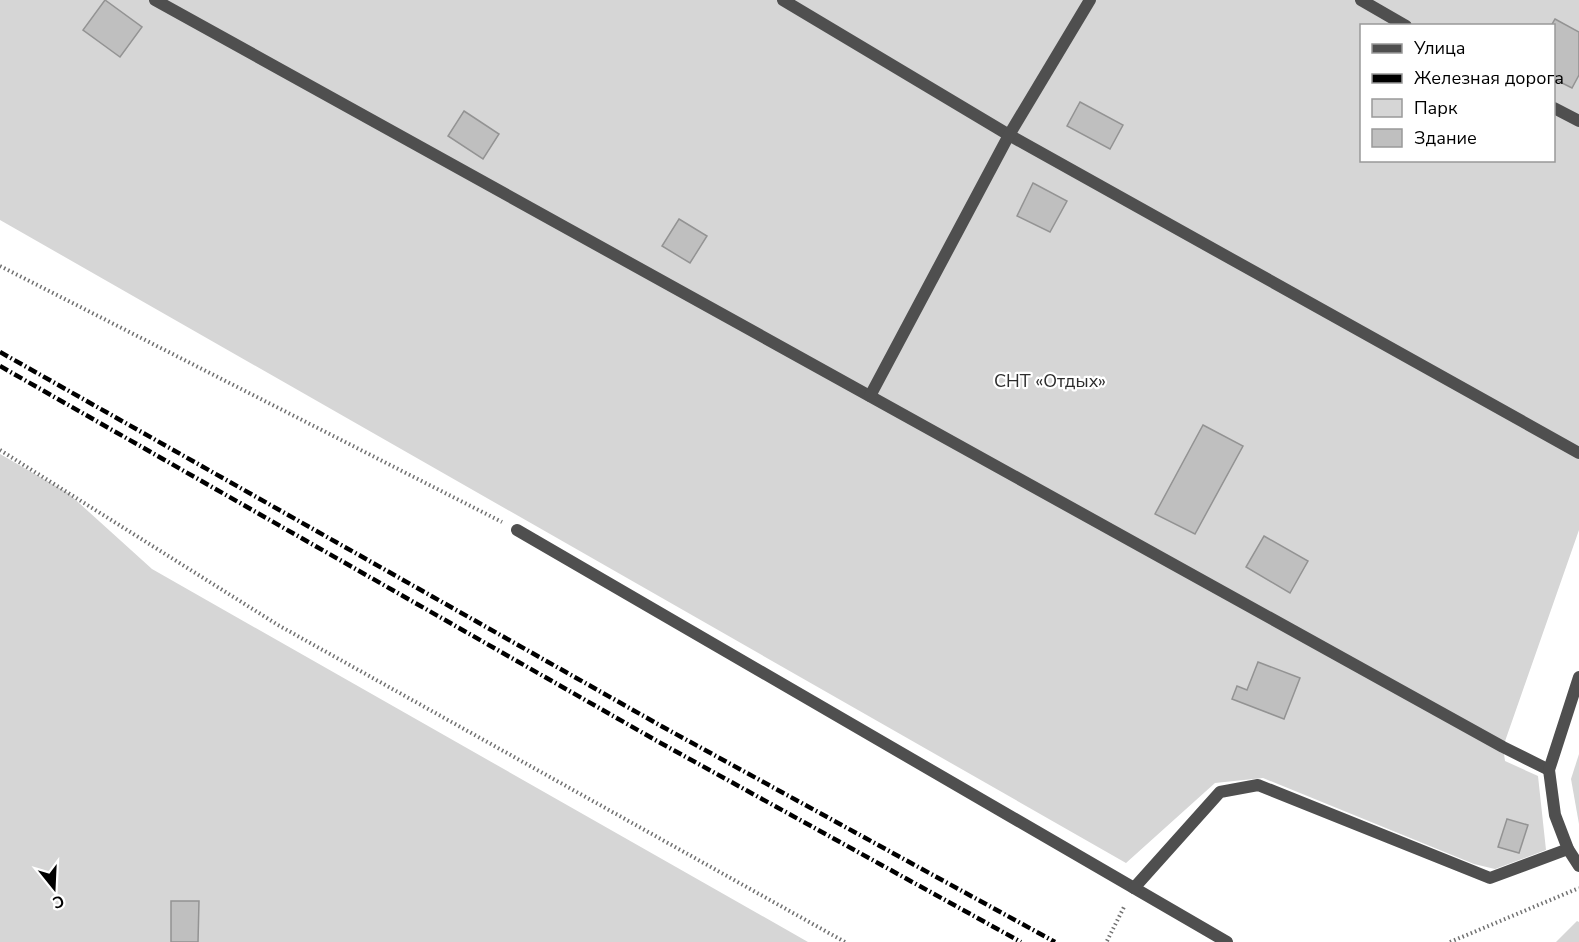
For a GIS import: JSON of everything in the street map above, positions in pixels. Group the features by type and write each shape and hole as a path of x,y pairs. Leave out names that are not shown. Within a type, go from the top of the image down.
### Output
{"street":[{"path":"155,0 1503,747 1549,770"},
{"path":"783,0 1009,135 1579,453"},
{"path":"870,396 1009,135 1090,0"},
{"path":"1361,0 1403,24"},
{"path":"1555,109 1579,121"},
{"path":"517,530 1227,942"},
{"path":"1579,677 1549,770 1555,815 1568,849 1579,866"},
{"path":"1134,888 1220,792 1258,785 1490,878 1568,849"}],"path":[{"path":"0,266 517,530"},
{"path":"0,450 278,625 844,942"},
{"path":"1107,941 1134,888"},
{"path":"1450,942 1579,888"}],"green space":[{"name":"СНТ «Отдых»","path":"0,0 1579,0 1579,530 1503,747 1505,761 1538,776 1546,850 1495,869 1474,864 1263,778 1215,783 1126,863 0,220"},
{"path":"0,454 68,493 152,569 808,942 0,942"},
{"path":"1579,754 1579,824 1571,779"},
{"path":"1577,921 1579,922 1579,942 1556,942"}],"building":[{"path":"105,0 142,27 120,57 83,30"},
{"path":"1555,19 1579,32 1579,75 1572,88 1555,80 1555,24 1552,24"},
{"path":"1080,102 1123,125 1110,149 1067,126"},
{"path":"464,111 499,134 483,159 448,136"},
{"path":"1033,183 1067,201 1050,232 1017,216"},
{"path":"679,219 707,236 690,263 662,246"},
{"path":"1203,425 1243,446 1195,534 1155,514"},
{"path":"1264,536 1308,561 1290,593 1246,567"},
{"path":"1258,662 1300,678 1284,719 1232,699 1237,686 1247,690"},
{"path":"1507,819 1528,825 1519,853 1498,847"},
{"path":"171,901 199,901 198,942 171,942"}],"railway":[{"path":"0,352 663,727 1055,942"},
{"path":"0,366 657,741 1021,942"}]}
